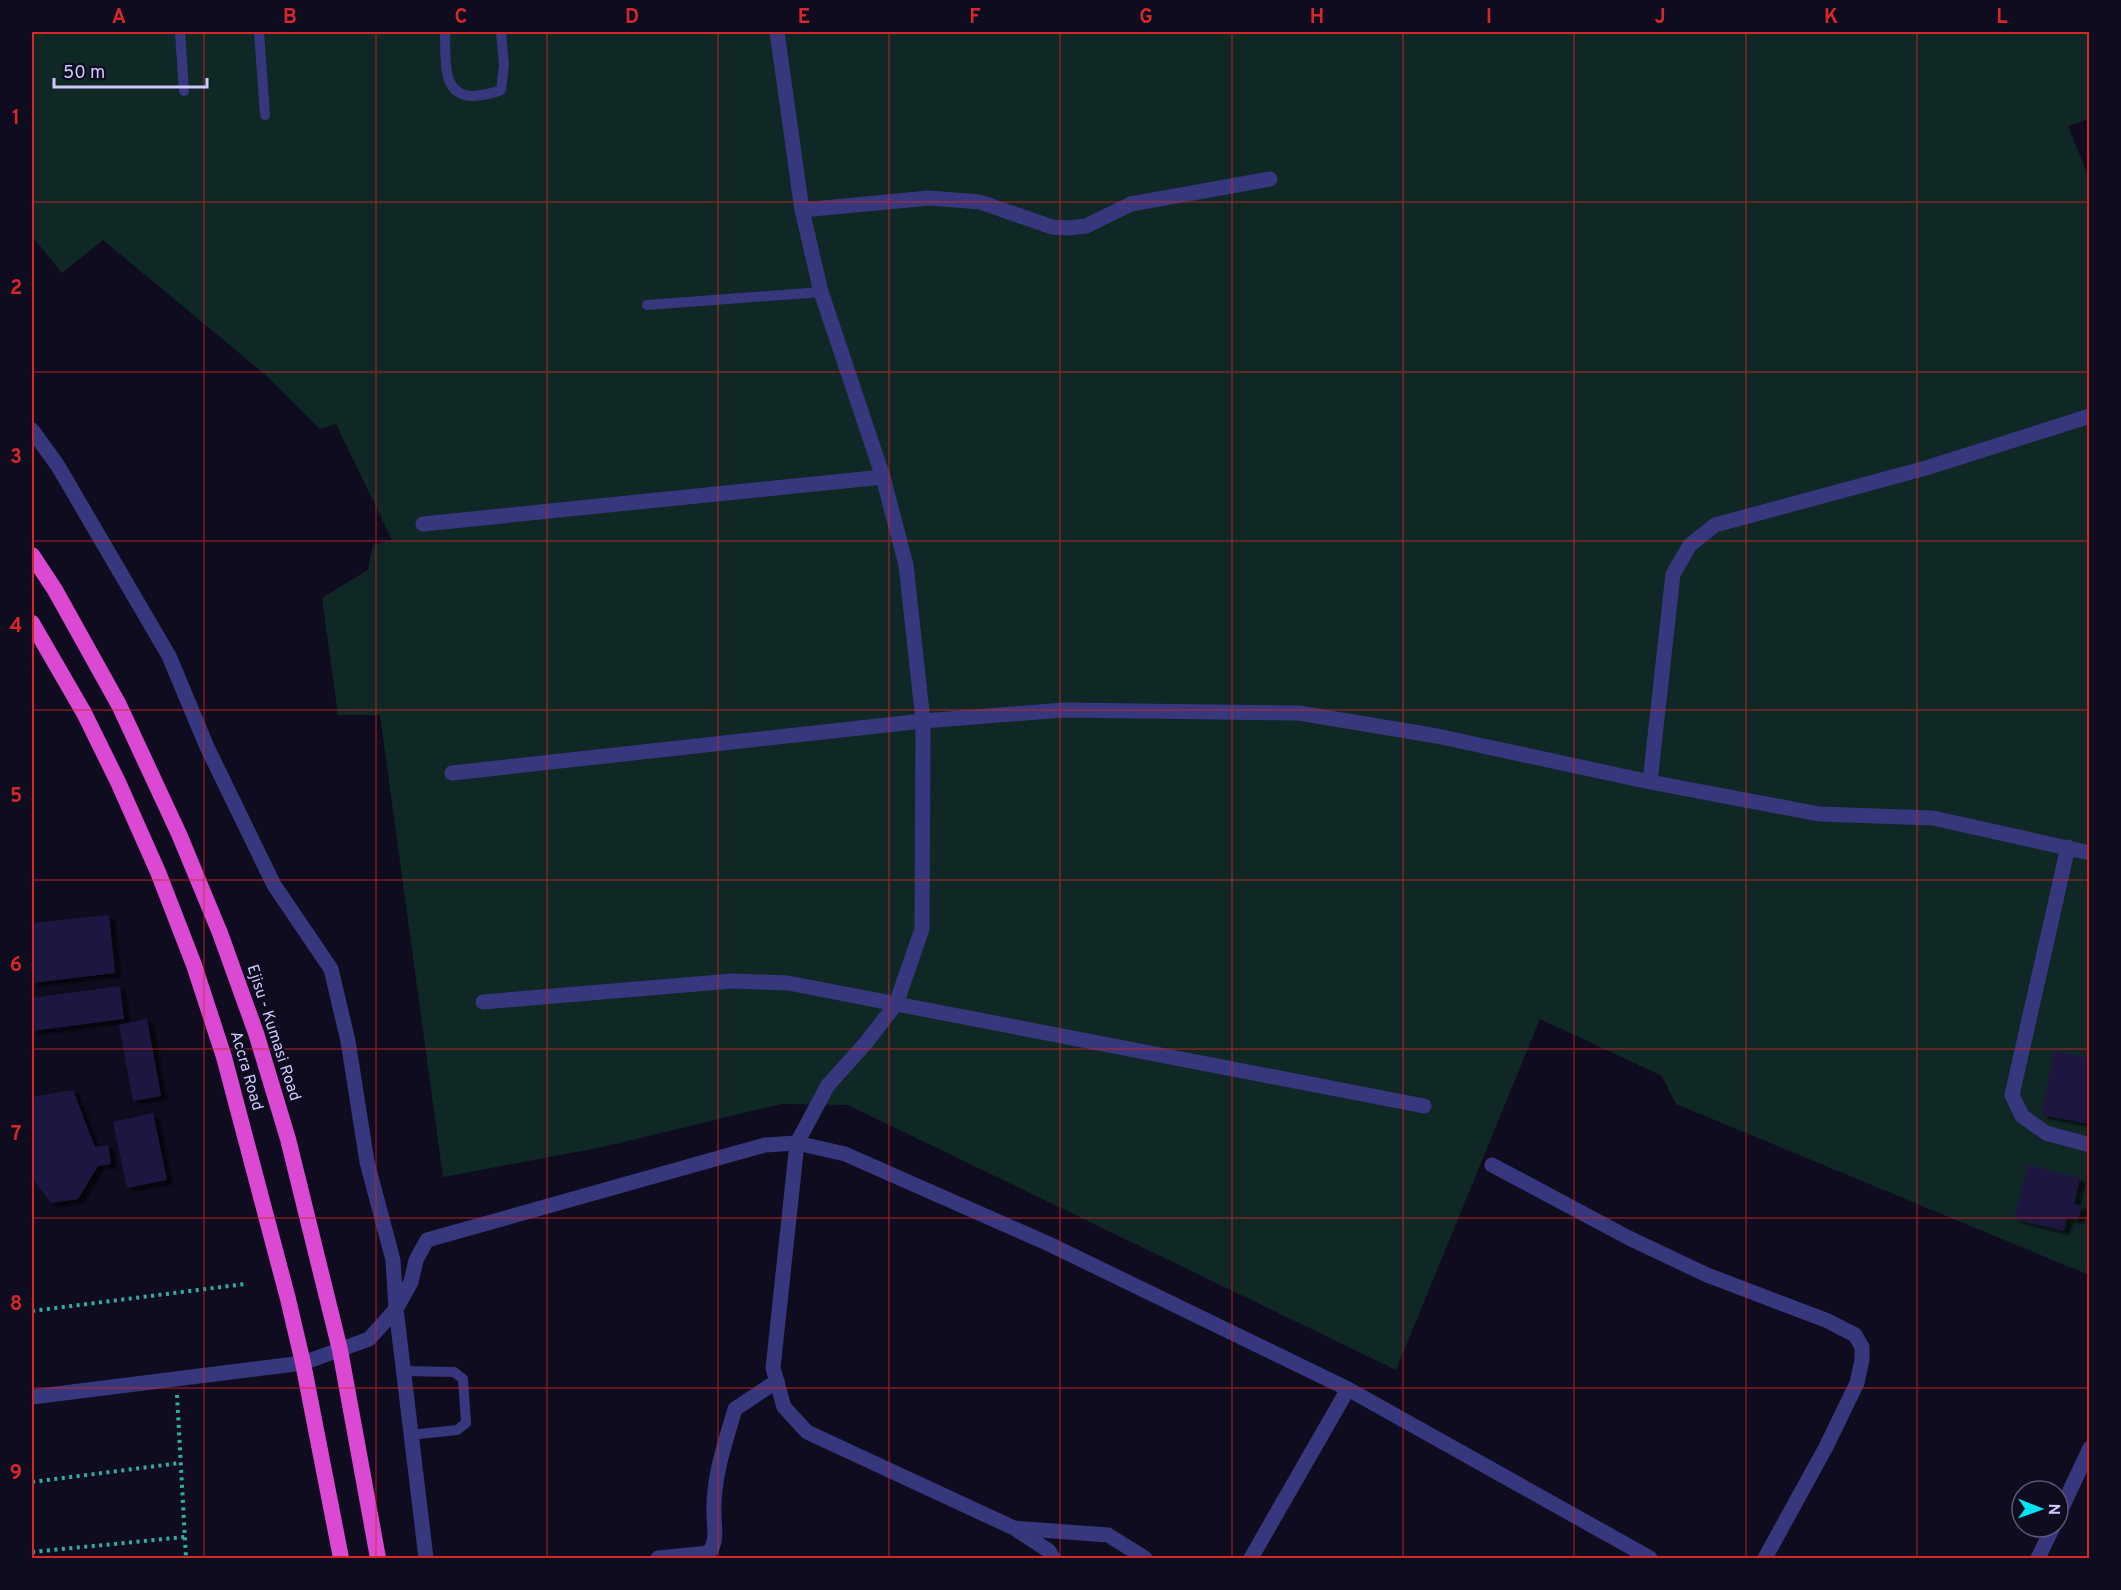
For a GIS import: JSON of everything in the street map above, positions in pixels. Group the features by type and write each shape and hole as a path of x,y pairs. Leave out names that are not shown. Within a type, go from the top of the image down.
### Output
{"highway":[{"name":"Ejisu - Kumasi Road","path":"32,555 55,590 119,705 179,834 220,933 256,1033 288,1139 340,1350 378,1558"},
{"name":"Accra Road","path":"32,623 84,714 118,782 158,873 194,965 224,1056 303,1363 341,1558"}],"street":[{"path":"777,32 802,210 821,292 883,477 906,565 923,721 922,929 896,1004 865,1044 828,1085 797,1143 773,1368 784,1407 807,1432 1014,1528 1049,1551 1053,1558"},
{"path":"802,210 929,198 980,202 1052,227 1068,228 1086,226 1131,204 1270,179"},
{"path":"1650,782 1674,574 1690,545 1715,525 1926,468 2090,416"},
{"path":"32,430 58,466 169,656 207,747 274,885 331,969 348,1041 367,1162 393,1260 396,1309 426,1558"},
{"path":"423,524 883,477"},
{"path":"452,773 923,721 1064,710 1299,713 1437,736 1650,782 1819,814 1933,818 2090,853"},
{"path":"2068,847 2012,1095 2022,1116 2046,1132 2090,1145"},
{"path":"483,1002 732,981 788,983 1425,1106"},
{"path":"32,1397 303,1363 369,1339 396,1309 411,1282 416,1260 427,1240 765,1146 797,1143 845,1154 1038,1239 1348,1389 1650,1558"},
{"path":"1492,1165 1668,1257 1855,1335 1862,1347 1857,1383 1826,1447 1765,1558"},
{"path":"658,1558 710,1553 716,1543 714,1512 716,1478 735,1409 777,1381"},
{"path":"1251,1558 1348,1389"},
{"path":"2070,1491 2090,1449"},
{"path":"1014,1528 1108,1535 1145,1558"},
{"path":"2038,1558 2047,1539"}],"lane":[{"path":"180,32 184,92"},
{"path":"259,32 265,115"},
{"path":"445,32 449,82 456,93 468,96 489,95 501,90 504,65 501,32"},
{"path":"647,305 821,292"},
{"path":"404,1371 454,1372 463,1379 466,1424 457,1430 410,1435"}],"path":[{"path":"32,1311 245,1284"},
{"path":"176,1379 186,1558"},
{"path":"32,1482 180,1463"},
{"path":"32,1552 185,1537"}],"green space":[{"path":"32,32 2089,32 2089,119 2068,126 2090,180 2089,1275 1676,1104 1662,1076 1540,1019 1396,1370 848,1105 781,1104 603,1147 443,1177 380,715 338,715 322,598 368,570 373,545 392,540 336,424 320,429 268,377 103,240 62,273 32,236"}],"building":[{"path":"109,915 115,973 32,983 32,923"},
{"path":"120,986 124,1019 32,1031 32,998"},
{"path":"147,1019 161,1096 133,1101 119,1025"},
{"path":"2054,1051 2090,1058 2090,1124 2041,1115"},
{"path":"73,1090 95,1147 108,1145 111,1164 98,1166 78,1199 51,1203 32,1178 32,1097"},
{"path":"153,1113 167,1180 127,1188 113,1122"},
{"path":"2028,1165 2080,1178 2074,1204 2082,1206 2078,1220 2067,1218 2064,1231 2014,1219"}]}
